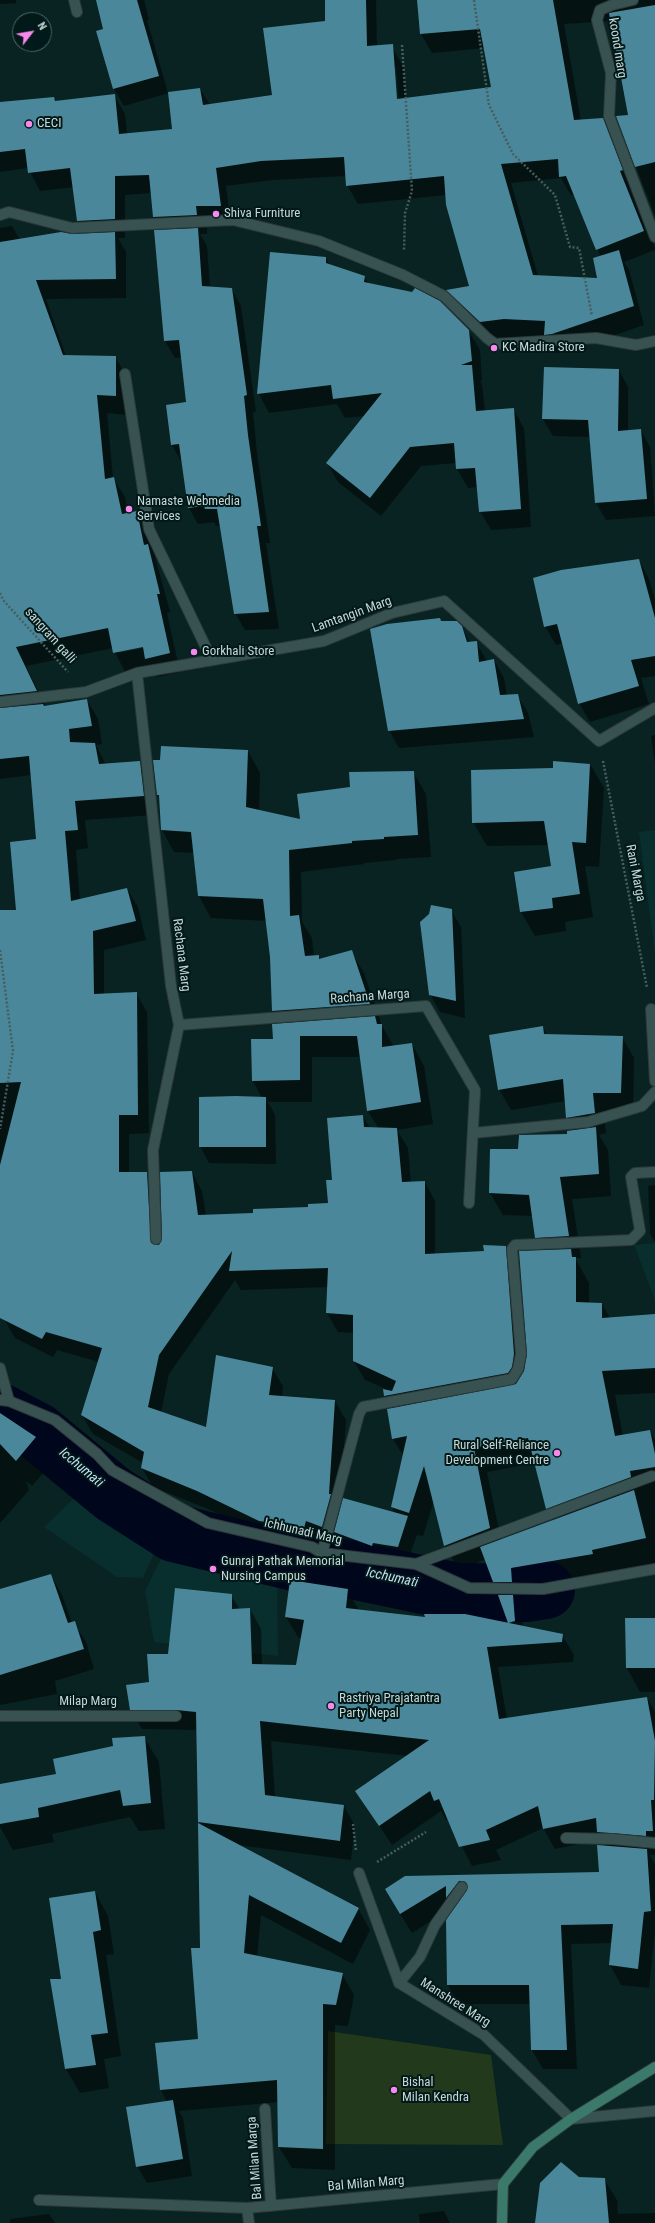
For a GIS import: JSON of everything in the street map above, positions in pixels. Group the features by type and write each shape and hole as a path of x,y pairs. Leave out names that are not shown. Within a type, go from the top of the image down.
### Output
{"street":[{"path":"74,0 78,12"},
{"name":"koond marg","path":"634,0 612,5 600,10 597,20 610,73 609,116 655,237"},
{"path":"0,215 9,212 72,228 233,220 319,241 403,275 444,296 486,338 495,344 596,338 636,345 655,341"},
{"path":"125,374 149,529 212,660"},
{"name":"Lamtangin Marg","path":"0,702 86,692 137,673 324,641 392,613 444,601 599,741"},
{"name":"Rachana Marg","path":"137,673 171,986 179,1025 153,1150 156,1239"},
{"path":"599,741 655,708"},
{"name":"Rachana Marga","path":"179,1025 426,1006 475,1090 468,1203"},
{"path":"651,1009 655,1081"},
{"path":"472,1133 588,1122 642,1106 655,1092"},
{"path":"322,1553 358,1414 363,1407 512,1379 518,1369 521,1354 512,1249 515,1246 631,1240 640,1231 631,1177 635,1173 655,1172"},
{"path":"0,1368 4,1401"},
{"name":"Ichhunadi Marg","path":"4,1401 55,1420 97,1454 112,1470 208,1523 312,1547 322,1553 416,1564 469,1588 543,1589 655,1569"},
{"path":"416,1564 652,1476"},
{"name":"Milap Marg","path":"0,1716 176,1716"},
{"path":"566,1838 613,1839 655,1843"},
{"name":"Manshree Marg","path":"359,1873 399,1983 484,2035 571,2119"},
{"path":"399,1983 420,1957 435,1925 462,1887"},
{"path":"502,2223 503,2184 533,2147 571,2119 655,2068"},
{"name":"Bal Milan Marga","path":"265,2109 271,2206"},
{"path":"571,2119 655,2111"},
{"name":"Bal Milan Marg","path":"39,2200 247,2208 503,2184"},
{"path":"247,2208 249,2223"}],"path":[{"path":"474,0 489,105 513,154 555,195 570,247 579,248 596,338"},
{"path":"402,45 412,191 405,213 403,275"},
{"name":"sangram galli","path":"0,593 3,600 86,692"},
{"name":"Rani Marga","path":"599,741 651,1009"},
{"path":"0,950 13,1051 0,1129"},
{"path":"353,1824 359,1873 426,1832"}],"shaded area":[{"path":"655,830 655,954 639,832"},
{"path":"655,1243 655,1300 634,1245"},
{"name":"Gunraj Pathak Memorial Nursing Campus","path":"94,1479 144,1522 183,1546 277,1570 278,1656 154,1642 145,1591 166,1548 158,1545 143,1578 117,1577 44,1527"}],"green space":[{"path":"328,2031 491,2055 503,2145 326,2144"}],"building":[{"path":"96,0 137,0 159,76 113,89 96,31 103,29"},
{"path":"325,0 366,0 367,46 393,44 397,99 491,87 480,29 420,34 417,0 553,0 574,120 603,118 623,170 620,171 644,231 596,250 566,176 559,177 558,159 501,164 533,275 597,278 593,258 619,250 634,306 552,334 544,335 545,321 504,319 480,322 446,290 469,286 446,205 444,176 346,186 344,157 261,161 216,168 221,206 196,206 197,215 153,217 149,175 115,176 115,219 77,221 70,168 28,173 25,149 0,152 0,102 54,97 55,101 115,94 119,134 172,129 168,92 200,88 203,105 272,95 263,28 325,21"},
{"path":"655,5 655,162 635,167 616,116 628,115 609,13"},
{"path":"198,228 202,286 232,288 247,395 244,396 248,435 261,526 257,526 269,612 234,614 217,509 205,509 204,506 188,508 179,444 171,445 166,405 186,402 179,340 164,341 154,230"},
{"path":"61,232 72,234 115,232 116,279 36,280 63,355 116,356 116,396 97,395 105,479 114,477 122,514 137,511 144,545 148,544 160,594 157,594 170,653 145,659 143,647 113,653 108,628 16,647 37,691 0,695 0,242"},
{"path":"270,252 326,257 326,263 365,276 364,282 412,292 415,288 440,301 469,330 472,361 461,365 472,365 476,411 514,408 521,509 479,512 475,468 456,469 454,443 410,447 370,498 326,463 382,393 333,399 331,385 257,394"},
{"path":"544,367 619,369 618,431 641,429 647,499 595,503 588,420 542,419"},
{"path":"639,559 655,618 655,656 631,660 639,686 578,704 557,624 544,627 533,578 561,570"},
{"path":"440,618 441,621 457,621 462,626 467,642 477,641 479,662 494,659 500,695 518,694 524,719 388,731 370,629 387,624"},
{"path":"87,699 92,726 69,729 70,742 95,743 99,764 140,761 144,796 75,801 78,830 65,831 71,901 127,888 136,921 93,931 94,994 137,992 138,1115 119,1115 119,1172 147,1172 151,1243 159,1245 162,1239 160,1172 192,1171 198,1215 253,1213 253,1209 308,1207 308,1204 328,1203 326,1180 332,1180 327,1118 363,1115 364,1127 397,1128 402,1182 425,1181 425,1254 484,1251 483,1245 506,1246 514,1354 512,1367 508,1373 384,1396 383,1389 392,1391 396,1381 353,1361 353,1315 326,1313 328,1268 229,1271 232,1251 159,1355 148,1407 206,1427 216,1355 273,1367 269,1395 335,1400 329,1494 331,1494 322,1527 306,1521 304,1528 259,1521 197,1491 141,1468 144,1452 81,1415 102,1348 46,1332 42,1339 0,1318 0,1165 21,1082 0,1083 0,910 16,910 10,842 36,839 29,756 0,759 0,708 43,704 44,706"},
{"path":"161,746 248,750 246,807 300,819 297,794 350,787 349,772 414,771 418,835 384,837 384,839 352,841 352,843 289,850 290,916 299,915 305,956 319,955 319,959 352,950 370,1004 272,1011 270,957 263,899 198,896 191,832 161,830 159,795 157,795 153,760 160,760"},
{"path":"553,761 590,764 586,843 572,842 580,894 552,898 553,908 520,912 514,872 551,866 544,821 472,823 471,770 553,768"},
{"path":"431,905 452,909 456,1001 429,995 420,922 429,914"},
{"path":"375,1016 377,1024 382,1024 382,1047 412,1043 421,1102 367,1111 357,1036 300,1036 300,1080 252,1081 251,1039 273,1039 272,1024"},
{"path":"543,1026 544,1034 623,1036 621,1093 593,1093 595,1113 566,1118 563,1079 498,1090 489,1035"},
{"path":"199,1097 266,1097 266,1147 199,1147"},
{"path":"596,1127 599,1174 560,1177 569,1236 535,1238 529,1195 489,1193 490,1149 518,1149 519,1135 567,1134 567,1131"},
{"path":"571,1249 572,1257 576,1257 576,1302 602,1303 602,1318 655,1314 655,1368 602,1371 615,1436 650,1430 655,1454 655,1467 630,1471 631,1477 546,1509 528,1438 474,1448 490,1528 444,1546 424,1466 409,1513 391,1507 407,1436 392,1439 387,1409 516,1384 524,1371 527,1354 519,1251"},
{"path":"0,1413 36,1437 16,1461 0,1444"},
{"path":"634,1490 646,1538 592,1550 593,1554 511,1568 512,1582 493,1582 480,1547"},
{"path":"343,1498 408,1516 398,1547 373,1543 372,1546 334,1532"},
{"path":"51,1574 68,1623 75,1621 84,1649 0,1675 0,1589"},
{"path":"290,1580 348,1589 346,1608 425,1617 424,1614 465,1614 563,1634 562,1642 487,1647 499,1719 647,1697 655,1741 654,1800 651,1800 653,1831 646,1831 646,1836 597,1832 596,1818 543,1829 538,1806 486,1830 490,1840 459,1847 439,1799 434,1801 430,1791 379,1826 355,1791 429,1740 260,1721 265,1795 344,1805 340,1841 198,1822 196,1712 176,1710 130,1710 126,1685 149,1682 147,1654 168,1654 175,1588 232,1594 232,1609 250,1608 252,1664 296,1665 304,1620 285,1617"},
{"path":"498,1595 513,1595 515,1621 508,1623"},
{"path":"625,1618 655,1618 655,1668 626,1668"},
{"path":"145,1736 151,1803 123,1806 120,1790 38,1808 39,1817 0,1824 0,1784 56,1774 53,1759 113,1746 112,1738"},
{"path":"198,1823 359,1908 341,1943 249,1895 244,1953 343,1973 336,2005 323,2004 323,2149 278,2147 277,2080 160,2090 155,2043 198,2039 191,1948 200,1948"},
{"path":"597,1845 647,1849 651,1911 644,1912 638,1969 609,1965 613,1924 561,1925 567,2050 531,2050 529,1985 447,1985 446,1920 467,1890 466,1882 459,1881 446,1898 446,1886 400,1914 385,1889 405,1876 599,1872"},
{"path":"95,1891 101,1930 93,1932 108,2033 91,2035 96,2065 65,2069 50,1979 61,1979 49,1898"},
{"path":"173,2100 183,2159 136,2167 126,2107"},
{"path":"561,2162 579,2177 605,2178 609,2223 535,2223 540,2183"}],"waterway":[{"name":"Icchumati","path":"0,1412 38,1432 113,1494 174,1533 307,1565 348,1569 457,1592 528,1593 546,1590"}],"place":[{"name":"CECI","path":"29,124"},
{"name":"Shiva Furniture","path":"216,214"},
{"name":"KC Madira Store","path":"494,348"},
{"name":"Namaste Webmedia Services","path":"129,509"},
{"name":"Gorkhali Store","path":"194,652"},
{"name":"Rural Self-Reliance Development Centre","path":"557,1453"},
{"name":"Gunraj Pathak Memorial Nursing Campus","path":"213,1569"},
{"name":"Rastriya Prajatantra Party Nepal","path":"331,1706"},
{"name":"Bishal Milan Kendra","path":"394,2090"}]}
